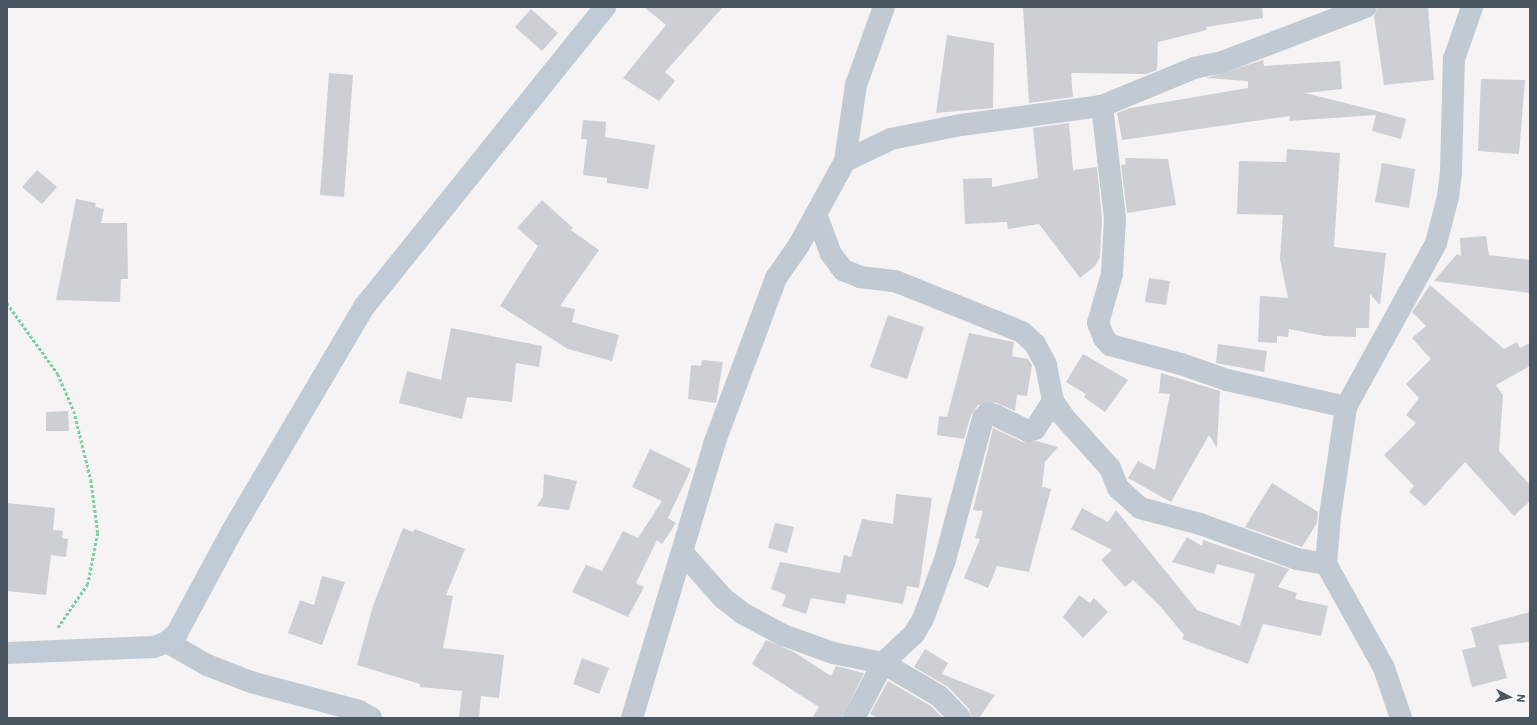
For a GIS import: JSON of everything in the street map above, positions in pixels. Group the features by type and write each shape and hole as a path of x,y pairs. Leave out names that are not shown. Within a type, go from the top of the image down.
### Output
{"street":[{"path":"7,653 134,648 167,642 177,633 232,531 364,307 605,7"},
{"path":"632,718 659,619 683,553 714,444 776,278 816,214 845,161 856,85 884,7"},
{"path":"845,161 891,139 961,125 1102,106 1194,68 1236,57 1366,7"},
{"path":"1401,718 1384,668 1326,564 1333,493 1346,407 1436,243 1450,177 1454,59 1472,7"},
{"path":"1102,106 1114,218 1112,274 1098,323 1104,338 1110,345 1181,364 1227,380 1346,407"},
{"path":"816,214 831,254 842,270 860,277 895,281 1022,332 1035,344 1046,365 1053,400 1074,430 1110,468 1118,488 1140,508 1200,524 1297,559 1326,564"},
{"path":"854,718 883,663 914,634 938,583 983,418 987,414 995,415 1028,431 1035,429 1053,400"},
{"path":"683,553 723,598 749,616 783,635 834,653 883,663 940,696 960,718"},
{"path":"167,642 207,665 251,682 359,711 371,718"}],"path":[{"path":"7,303 58,374 74,411 91,480 98,533 88,584 41,651"}],"building":[{"path":"644,7 723,7 665,72 675,81 659,101 623,78 666,25"},
{"path":"1023,7 1262,7 1263,18 1206,27 1207,30 1158,42 1157,70 1146,74 1071,73 1073,97 1029,103"},
{"path":"1378,7 1428,7 1434,80 1384,85 1374,16"},
{"path":"531,9 558,33 542,51 515,27"},
{"path":"947,35 994,43 993,108 936,113"},
{"path":"1263,60 1264,66 1340,61 1342,89 1305,93 1406,119 1401,139 1372,131 1376,115 1289,121 1290,116 1122,140 1117,113 1130,108 1248,88 1248,81 1206,78"},
{"path":"329,73 353,75 344,197 320,195"},
{"path":"1481,79 1525,80 1519,154 1478,151"},
{"path":"583,120 606,122 605,137 655,145 648,189 607,183 607,178 583,175 587,139 581,139"},
{"path":"1069,123 1073,170 1097,167 1102,218 1100,257 1095,266 1080,278 1039,224 1008,229 1007,222 965,224 963,179 992,178 992,187 1038,178 1033,128"},
{"path":"1287,149 1340,153 1334,247 1386,253 1380,305 1370,294 1369,328 1356,328 1356,337 1324,336 1289,329 1288,337 1277,336 1277,343 1258,342 1260,296 1288,298 1280,259 1283,215 1237,214 1239,161 1286,162"},
{"path":"1125,158 1168,159 1176,205 1127,213 1121,165 1126,164"},
{"path":"1382,163 1415,169 1409,208 1375,202"},
{"path":"37,170 57,187 42,204 22,187"},
{"path":"76,199 96,203 95,207 104,209 101,223 127,223 128,279 121,279 120,302 56,300"},
{"path":"542,200 573,228 571,230 599,250 560,306 575,309 572,322 619,335 612,361 568,349 500,306 538,246 517,228"},
{"path":"1486,236 1489,255 1530,260 1530,293 1434,281 1457,254 1461,256 1460,238"},
{"path":"1149,278 1170,281 1166,305 1145,302"},
{"path":"1430,285 1504,349 1517,342 1520,348 1530,343 1530,366 1496,385 1503,395 1499,451 1530,485 1530,501 1514,516 1465,462 1425,506 1409,492 1414,486 1384,455 1416,423 1406,415 1419,398 1406,384 1431,359 1412,338 1426,326 1412,312"},
{"path":"888,315 924,327 907,379 870,367"},
{"path":"451,328 542,346 539,367 516,363 512,402 467,397 462,419 399,403 407,371 441,380"},
{"path":"969,333 1014,342 1012,356 1028,359 1032,365 1027,396 1017,395 1015,411 997,403 978,405 971,415 964,439 937,435 939,416 947,417"},
{"path":"1218,344 1267,351 1264,372 1216,363"},
{"path":"1083,354 1128,380 1105,412 1084,397 1086,394 1066,382"},
{"path":"702,360 723,362 716,403 688,399 691,365 701,366"},
{"path":"1161,373 1220,391 1217,448 1209,435 1171,502 1128,478 1138,461 1155,470 1170,394 1159,393"},
{"path":"68,411 69,431 46,431 46,412"},
{"path":"993,428 1023,442 1037,441 1058,447 1045,462 1042,487 1051,489 1029,572 997,566 988,588 964,578 980,539 975,538 983,511 973,510"},
{"path":"650,449 691,469 668,518 676,523 662,544 657,540 636,583 644,587 628,617 572,592 586,565 602,571 623,531 638,538 662,501 632,487"},
{"path":"544,474 577,481 569,510 537,506 543,496"},
{"path":"1272,483 1318,512 1317,523 1302,547 1245,527"},
{"path":"896,494 932,498 919,588 907,586 903,604 847,594 845,604 811,598 806,614 782,606 786,595 771,589 780,562 840,573 844,555 851,557 862,519 893,524"},
{"path":"7,503 55,508 53,530 63,531 62,538 68,539 66,557 51,555 46,595 7,591"},
{"path":"1082,508 1108,522 1116,510 1197,610 1240,626 1255,574 1217,564 1214,574 1172,562 1187,537 1202,546 1203,540 1289,569 1278,587 1297,593 1295,599 1328,606 1321,636 1263,624 1248,664 1182,639 1184,635 1161,607 1133,580 1125,587 1101,560 1112,550 1071,529"},
{"path":"775,523 794,527 787,553 768,548"},
{"path":"403,528 413,532 415,529 465,549 446,595 453,596 443,648 504,655 499,698 481,696 479,718 459,718 462,691 420,687 420,684 357,665 373,606"},
{"path":"322,576 345,582 322,645 288,633 300,600 314,605"},
{"path":"1079,595 1090,603 1094,598 1108,612 1083,638 1063,617"},
{"path":"1530,612 1530,642 1498,645 1507,678 1472,687 1462,650 1476,647 1471,628"},
{"path":"766,640 794,652 831,676 836,666 864,673 842,718 812,718 819,707 752,664"},
{"path":"925,649 948,663 942,674 995,695 979,718 972,718 969,709 948,687 914,667"},
{"path":"582,658 609,668 599,694 573,684"},
{"path":"888,681 931,706 943,718 879,718 870,714"}]}
